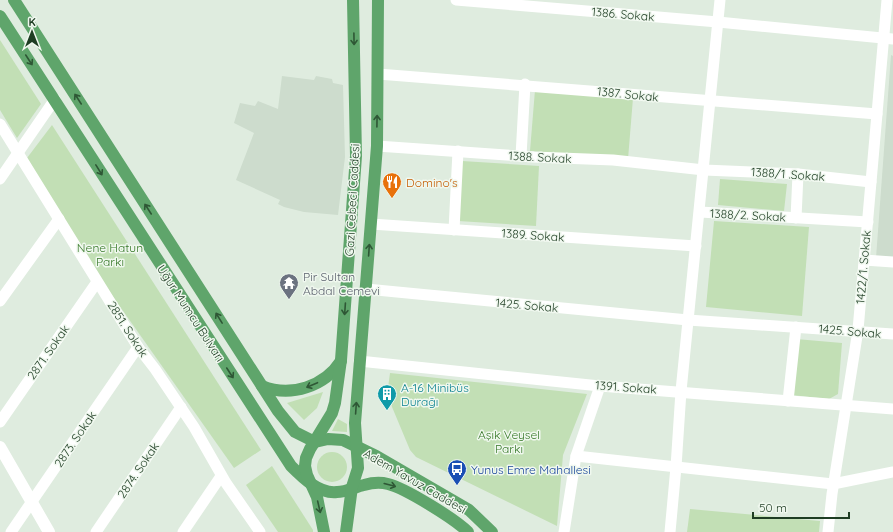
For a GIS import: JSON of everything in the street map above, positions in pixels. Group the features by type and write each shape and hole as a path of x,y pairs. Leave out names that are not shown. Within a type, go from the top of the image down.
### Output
{"main road":[{"name":"Uğur Mumcu Bulvarı","path":"14,0 262,386 295,432 315,442"},
{"name":"Gazi Cebeci Caddesi","path":"315,442 329,418 335,403 341,360 356,156 353,0"},
{"name":"Gazi Cebeci Caddesi","path":"355,447 359,360 377,146 378,0"},
{"name":"Uğur Mumcu Bulvarı","path":"0,16 55,99 272,438 291,466 311,483"},
{"path":"262,386 282,392 303,388 326,378 335,370 341,360"},
{"path":"324,532 317,497 307,475 306,458 315,442 337,439 348,442 355,447 358,468 352,487 346,532"},
{"name":"Adem Yavuz Caddesi","path":"355,447 386,462 469,510 492,532"},
{"path":"311,483 317,488 330,492 337,492 352,487"},
{"name":"Adem Yavuz Caddesi","path":"352,487 372,483 387,483 400,488 458,523 468,532"}],"street":[{"name":"1386. Sokak","path":"456,0 889,38"},
{"path":"670,532 676,467 680,391 700,212 720,0"},
{"name":"1422/1. Sokak","path":"828,532 833,484 858,330 878,114 889,38 887,0"},
{"name":"1387. Sokak","path":"378,74 525,84 711,102 878,114"},
{"path":"521,156 525,84"},
{"path":"0,179 55,99"},
{"name":"2851. Sokak","path":"0,124 138,347 181,407 221,476 260,532"},
{"name":"1388. Sokak","path":"377,146 521,156 612,160 704,170"},
{"path":"454,230 458,151"},
{"name":"1388/1 .Sokak","path":"704,170 798,174 871,182"},
{"name":"1388/2. Sokak","path":"796,218 798,174"},
{"name":"1388/2. Sokak","path":"700,212 868,222"},
{"path":"0,301 59,219"},
{"name":"1389. Sokak","path":"371,224 696,246"},
{"path":"864,260 893,262"},
{"name":"2871. Sokak","path":"0,422 97,282"},
{"name":"1425. Sokak","path":"366,289 688,320 858,330 893,334"},
{"path":"788,400 796,327"},
{"name":"2873. Sokak","path":"11,532 138,347"},
{"name":"1391. Sokak","path":"359,360 600,386 680,391 893,409"},
{"path":"564,532 576,456 600,386"},
{"name":"2874. Sokak","path":"96,532 181,407"},
{"path":"0,447 49,532"},
{"path":"576,456 833,484 889,473 893,483"},
{"path":"184,532 221,476"}],"shaded area":[{"path":"891,55 893,56 893,259 876,258"},
{"path":"282,76 314,80 316,76 332,79 333,83 343,85 345,157 338,215 304,212 284,207 278,204 280,200 236,180 254,133 234,123 240,103 255,106 258,101 278,109"}],"green space":[{"path":"0,40 41,104 17,138 0,110"},
{"path":"535,90 633,98 628,159 530,151"},
{"name":"Nene Hatun Parkı","path":"52,125 261,450 234,468 92,267 27,158"},
{"path":"462,161 539,166 536,226 458,221"},
{"path":"720,179 787,184 784,211 718,205"},
{"path":"714,221 809,227 802,316 706,307"},
{"path":"796,339 842,343 838,394 829,399 791,395"},
{"name":"Aşık Veysel Parkı","path":"390,373 587,394 563,455 557,526 416,457 410,450 387,395"},
{"path":"323,392 317,408 304,420 287,403"},
{"path":"338,419 347,424 347,432 332,431"},
{"path":"332,452 343,456 347,467 343,478 332,482 321,478 317,467 321,456"},
{"path":"272,466 313,532 278,532 246,485"},
{"path":"690,509 820,521 819,532 687,532"}],"place":[{"name":"Domino's","path":"392,199"},
{"name":"Pir Sultan Abdal Cemevi","path":"289,300"},
{"name":"A-16 Minibüs Durağı","path":"387,411"},
{"name":"Yunus Emre Mahallesi","path":"457,486"}]}
